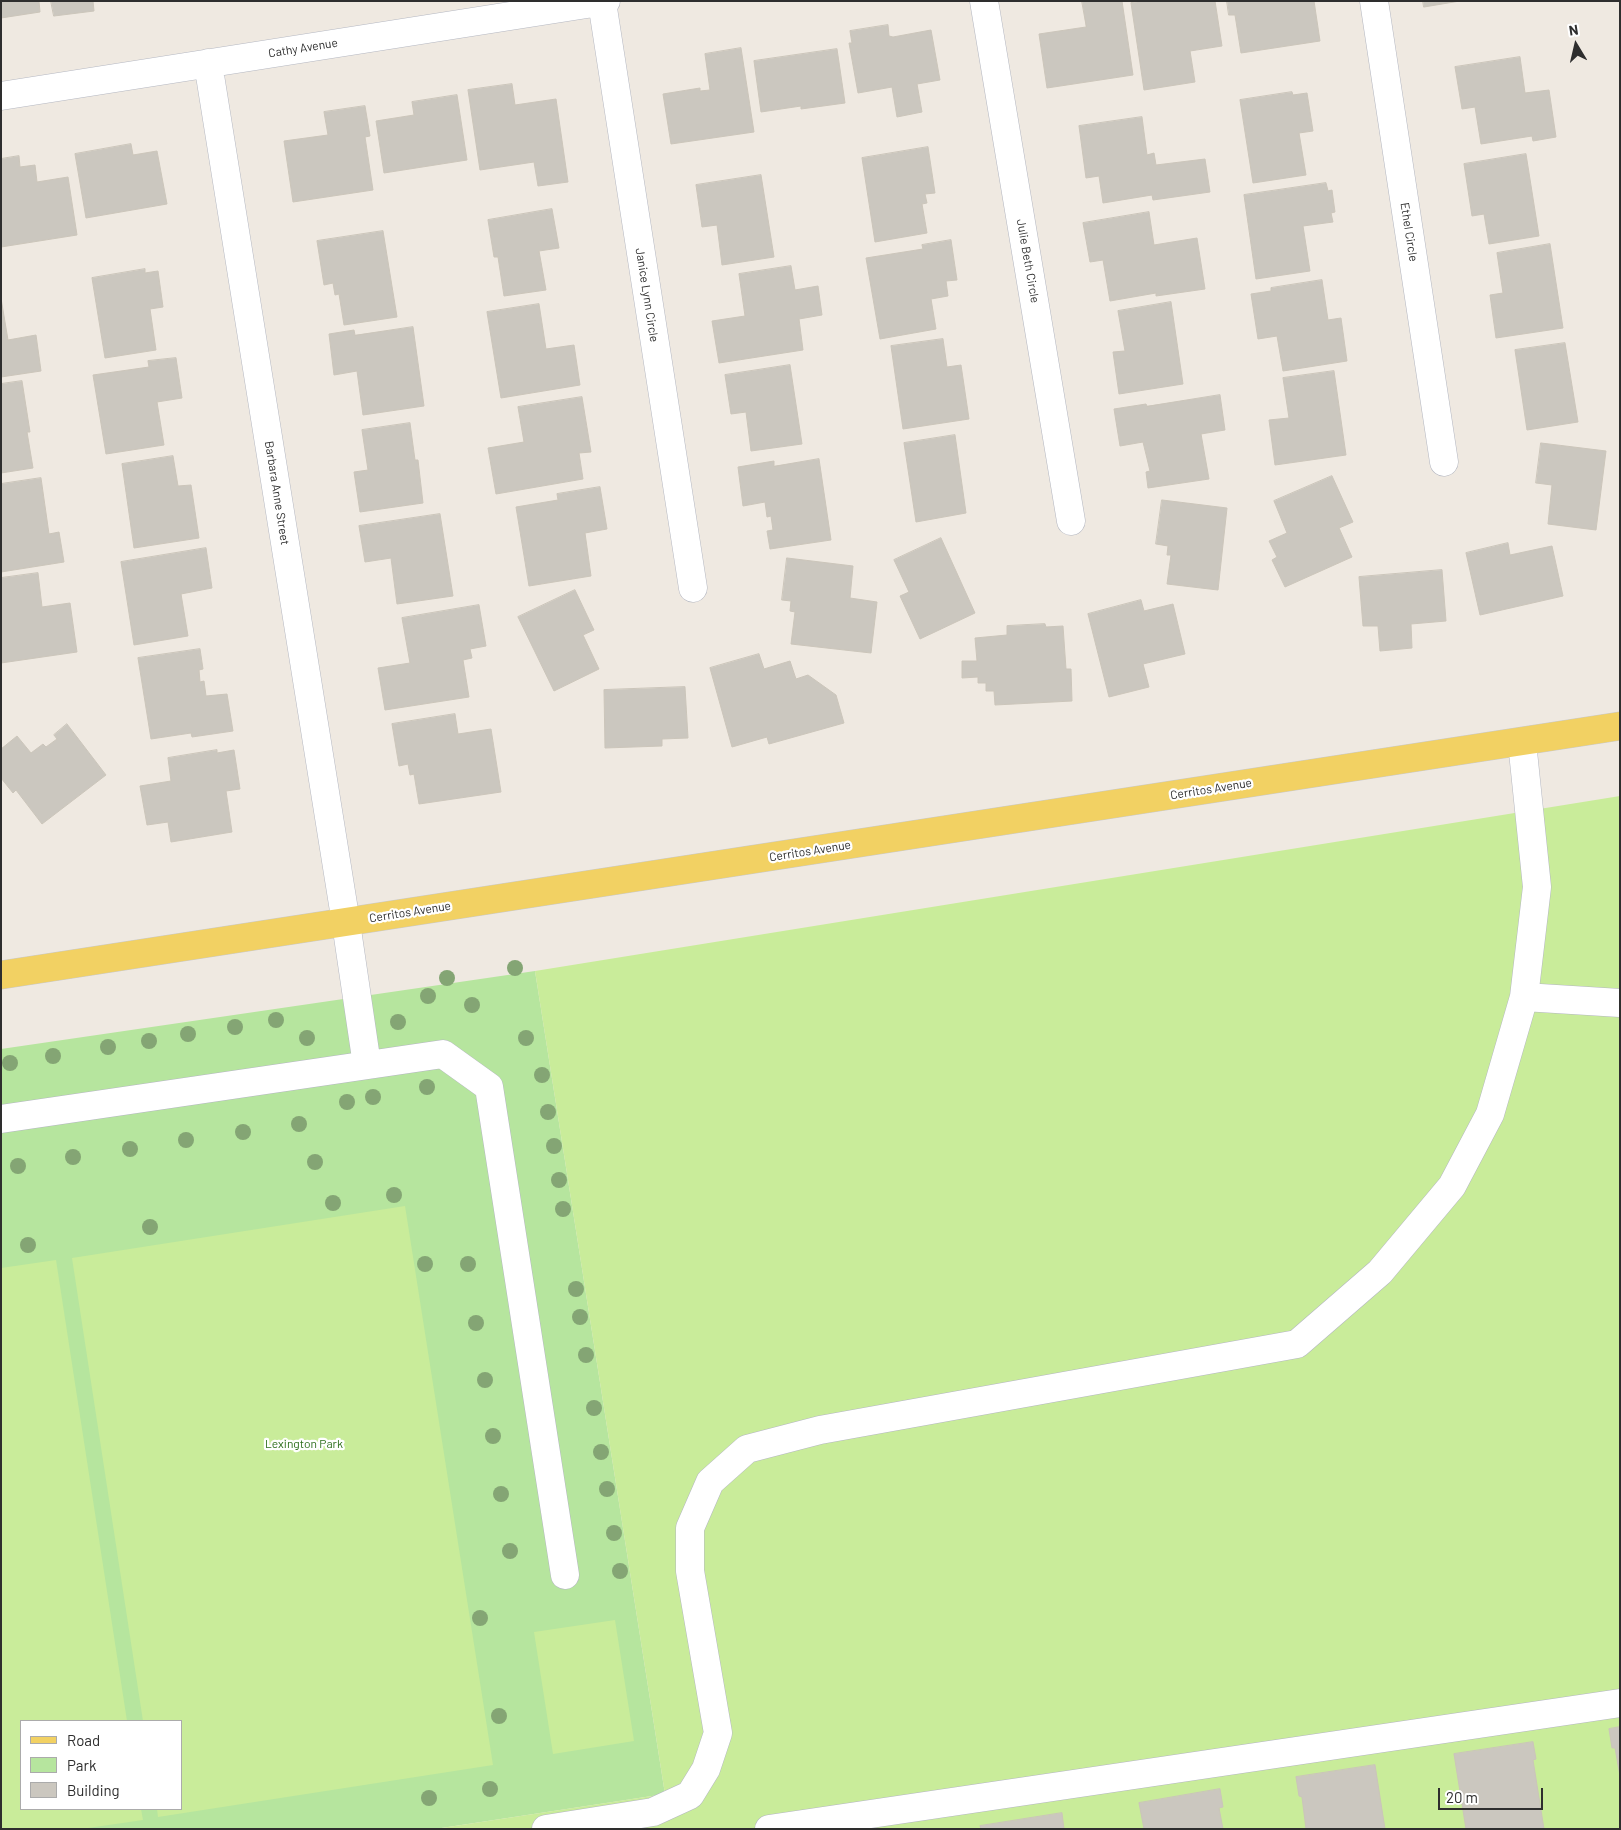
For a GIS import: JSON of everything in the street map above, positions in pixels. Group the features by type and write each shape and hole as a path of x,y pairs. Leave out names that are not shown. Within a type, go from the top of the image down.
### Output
{"main road":[{"name":"Cerritos Avenue","path":"1,975 1620,726"}],"street":[{"name":"Julie Beth Circle","path":"984,1 1071,521"},
{"name":"Ethel Circle","path":"1374,1 1444,462"},
{"name":"Cathy Avenue","path":"1,96 604,2"},
{"name":"Janice Lynn Circle","path":"604,2 693,588"},
{"name":"Barbara Anne Street","path":"208,63 346,922 367,1065"},
{"path":"546,1829 653,1812 690,1795 706,1768 718,1733 690,1571 690,1528 710,1482 747,1448 820,1430 1297,1344 1380,1272 1452,1186 1490,1114 1524,997 1537,886 1522,742"},
{"path":"1524,997 1620,1003"},
{"path":"1,1119 442,1054 489,1087 565,1575"},
{"path":"769,1829 1620,1703"}],"green space":[{"path":"1620,796 1620,1829 435,1829 665,1794 535,971"},
{"name":"Lexington Park","path":"535,971 665,1794 435,1829 1,1829 1,1049"},
{"path":"405,1206 493,1765 158,1817 157,1810 182,1810 182,1720 143,1720 72,1258"},
{"path":"56,1260 127,1720 20,1720 20,1810 141,1810 143,1820 81,1829 1,1829 1,1268"},
{"path":"615,1620 634,1741 553,1754 534,1632"}],"building":[{"path":"1,1 39,1 40,12 1,18"},
{"path":"51,1 93,1 94,11 54,16"},
{"path":"1082,1 1122,1 1133,75 1047,88 1039,34 1086,27"},
{"path":"1144,1 1215,1 1222,46 1190,51 1195,82 1144,90 1131,3"},
{"path":"1227,1 1314,1 1320,41 1241,53 1235,15 1229,15"},
{"path":"1423,1 1460,1 1424,7"},
{"path":"888,25 889,36 893,37 931,30 940,80 917,84 922,112 897,117 892,87 858,93 849,43 852,43 850,31"},
{"path":"741,48 754,132 671,144 663,94 700,88 700,91 710,90 705,54"},
{"path":"837,49 845,103 801,109 801,106 761,112 754,61"},
{"path":"1520,57 1525,93 1549,90 1556,137 1533,141 1532,136 1481,144 1475,107 1462,109 1455,67"},
{"path":"512,84 515,105 556,99 568,182 538,186 534,162 480,170 468,90"},
{"path":"1292,92 1293,95 1307,93 1313,131 1299,133 1306,175 1253,183 1240,100"},
{"path":"457,95 467,160 384,173 376,121 414,115 412,102"},
{"path":"365,106 370,136 365,137 373,190 293,202 284,141 328,135 324,112"},
{"path":"1142,117 1147,155 1154,153 1156,165 1205,159 1210,192 1153,200 1152,195 1103,203 1099,176 1086,178 1079,126"},
{"path":"131,144 133,155 157,151 167,204 86,218 75,154"},
{"path":"928,147 935,193 925,194 927,203 922,204 927,233 875,242 862,158"},
{"path":"1526,154 1539,236 1489,244 1484,214 1472,216 1464,164"},
{"path":"19,156 20,167 35,165 37,182 68,177 77,235 1,247 1,159"},
{"path":"761,175 774,257 722,265 717,225 702,227 696,185"},
{"path":"1326,183 1328,191 1332,190 1335,212 1331,213 1333,222 1303,226 1310,271 1256,279 1244,195"},
{"path":"552,209 559,248 539,251 546,290 504,296 498,257 494,257 488,220"},
{"path":"1149,212 1154,245 1197,238 1205,289 1156,296 1156,293 1110,301 1103,260 1090,262 1083,223"},
{"path":"383,231 397,317 344,325 339,294 335,295 333,283 324,285 317,241"},
{"path":"951,240 957,280 946,281 948,296 931,299 936,329 880,339 866,258 923,249 922,245"},
{"path":"1550,244 1563,328 1496,338 1490,295 1503,293 1497,253"},
{"path":"791,266 795,290 818,286 822,315 799,319 803,350 719,363 712,321 745,316 739,274"},
{"path":"145,269 145,273 158,271 163,307 150,309 156,350 105,358 92,278"},
{"path":"1322,280 1328,320 1341,318 1347,361 1283,371 1277,336 1258,339 1251,294 1271,291 1271,288"},
{"path":"1,298 8,340 36,335 41,371 1,377"},
{"path":"1171,302 1183,384 1119,394 1113,352 1125,351 1118,311"},
{"path":"539,304 546,349 574,345 580,385 501,398 487,312"},
{"path":"413,327 424,406 363,415 357,371 334,375 329,334 354,330 355,335"},
{"path":"943,339 947,367 961,365 969,419 903,429 891,346"},
{"path":"1565,343 1578,422 1527,430 1515,350"},
{"path":"176,358 182,398 157,402 164,445 106,454 93,375 149,367 148,361"},
{"path":"790,365 802,444 751,451 746,412 731,414 725,375"},
{"path":"1334,371 1346,455 1275,465 1269,420 1289,418 1283,378"},
{"path":"22,381 30,432 27,432 33,468 1,473 1,384"},
{"path":"1220,395 1225,430 1201,434 1209,479 1148,488 1146,472 1150,471 1143,442 1120,446 1114,409"},
{"path":"582,397 591,452 579,453 583,479 496,494 488,448 524,442 518,407"},
{"path":"410,423 415,460 418,460 423,503 360,512 354,472 368,470 362,430"},
{"path":"955,435 966,513 916,522 904,443"},
{"path":"1541,443 1606,451 1596,530 1548,524 1552,485 1536,483"},
{"path":"173,456 178,486 191,485 199,538 134,548 122,464"},
{"path":"819,459 831,540 770,549 767,531 773,530 771,516 767,517 765,502 743,506 738,467 774,461 774,466"},
{"path":"1332,476 1353,522 1339,528 1352,557 1285,587 1272,560 1277,557 1269,541 1287,533 1274,501"},
{"path":"41,478 49,534 59,532 64,562 1,572 1,484"},
{"path":"600,487 607,529 585,533 591,576 529,586 516,507 558,500 557,494"},
{"path":"1162,500 1227,508 1218,590 1167,584 1171,555 1167,555 1168,546 1156,544"},
{"path":"440,514 453,596 397,604 391,558 365,562 359,526"},
{"path":"941,538 975,613 920,639 900,596 909,592 894,560"},
{"path":"1508,543 1510,555 1552,546 1563,596 1480,615 1466,553"},
{"path":"206,548 212,588 181,594 188,636 134,645 121,562"},
{"path":"787,558 853,566 850,598 877,602 871,653 791,644 795,612 790,611 791,601 782,600"},
{"path":"1442,570 1446,621 1411,624 1412,648 1380,651 1378,626 1363,626 1359,577"},
{"path":"38,573 42,607 70,603 77,652 1,663 1,578"},
{"path":"575,590 594,630 583,635 599,669 554,691 518,617"},
{"path":"1141,600 1144,611 1173,604 1185,654 1143,664 1149,687 1109,697 1088,614"},
{"path":"479,605 486,646 470,649 472,658 463,660 469,697 385,710 378,668 410,663 402,618"},
{"path":"1045,624 1046,627 1063,626 1066,669 1071,669 1072,701 995,705 994,691 986,691 986,683 978,683 978,677 962,678 962,661 977,661 975,638 1007,635 1007,626"},
{"path":"200,649 203,669 199,670 200,682 204,681 206,696 227,694 233,731 192,737 191,733 151,739 138,658"},
{"path":"759,654 764,669 790,661 796,679 808,675 836,695 844,723 769,744 767,737 732,747 710,668"},
{"path":"685,687 688,738 662,739 662,746 605,748 604,690"},
{"path":"455,714 458,734 491,729 501,792 419,804 414,774 410,775 408,764 399,766 392,724"},
{"path":"67,724 106,775 42,824 16,790 13,793 1,778 1,749 17,736 31,753 43,744 46,747 57,739 54,735"},
{"path":"217,750 217,753 234,750 240,789 226,791 232,832 171,842 168,822 147,825 140,786 171,781 168,758"},
{"path":"1620,1727 1620,1776 1615,1748 1612,1748 1609,1729"},
{"path":"1533,1742 1536,1759 1533,1760 1544,1829 1466,1829 1454,1754"},
{"path":"1375,1765 1385,1829 1306,1829 1302,1797 1299,1796 1296,1777"},
{"path":"1220,1789 1223,1807 1219,1808 1223,1829 1144,1829 1139,1803"},
{"path":"1062,1813 1064,1829 981,1829 980,1826"}]}
